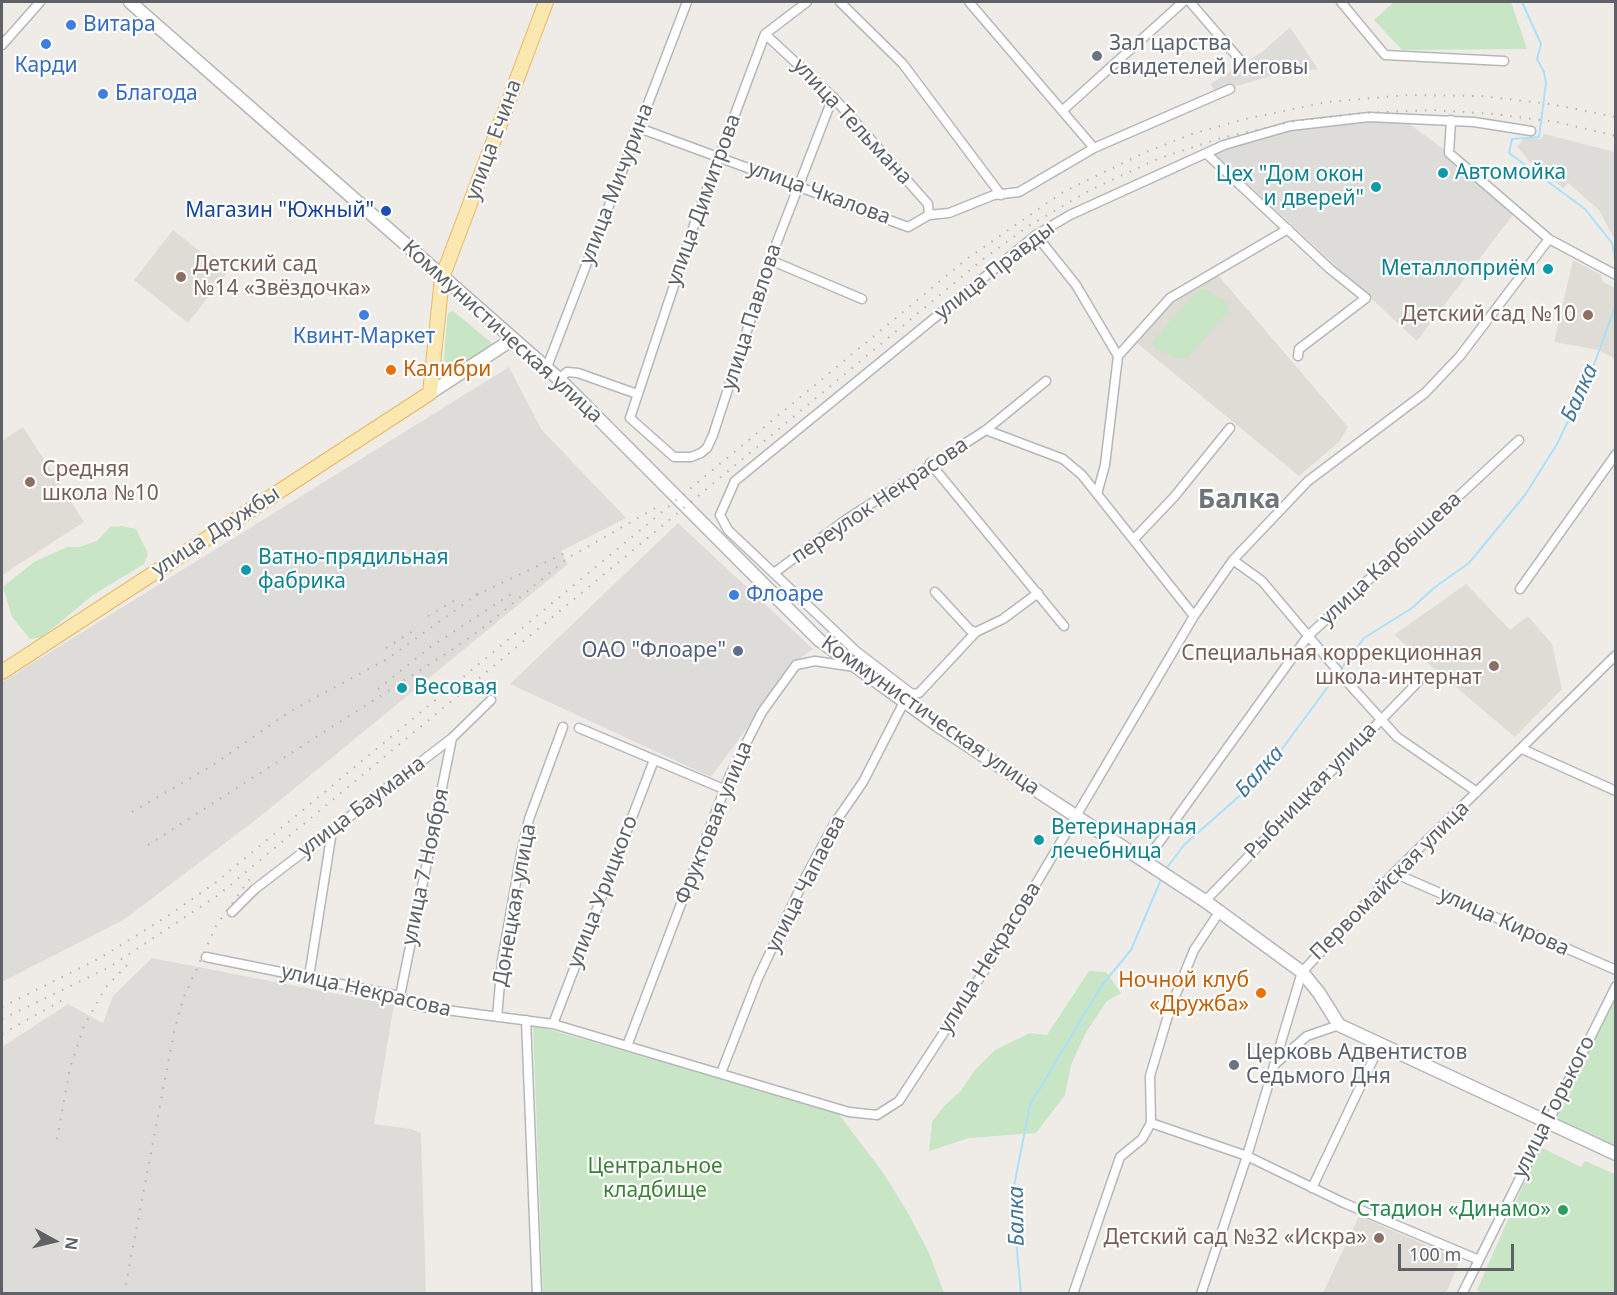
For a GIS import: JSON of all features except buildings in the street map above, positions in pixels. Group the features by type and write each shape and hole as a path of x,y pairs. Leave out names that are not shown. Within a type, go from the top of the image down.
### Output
{"main road":[{"name":"Коммунистическая улица","path":"130,2 442,278 547,367 819,640 855,668 908,698 1076,816 1220,911 1302,972 1319,993 1339,1025"},
{"name":"улица Ечина","path":"442,278 546,2"},
{"path":"430,393 442,278"},
{"name":"улица Дружбы","path":"2,672 513,339"},
{"path":"1339,1025 1616,1154"}],"street":[{"path":"2,45 40,2"},
{"name":"улица Мичурина","path":"547,367 687,2"},
{"path":"765,34 807,2"},
{"path":"840,2 903,64 1000,195"},
{"path":"969,2 1094,148"},
{"path":"1062,111 1183,2"},
{"path":"1190,2 1246,67"},
{"path":"1341,2 1385,55 1504,62"},
{"name":"улица Тельмана","path":"765,34 832,97 928,204 929,215"},
{"name":"улица Димитрова","path":"630,418 719,157 765,34"},
{"path":"929,215 949,213 989,197 1013,194 1025,189 1094,148 1230,89"},
{"name":"улица Павлова","path":"630,418 674,457 691,457 708,448 770,260 832,97"},
{"name":"улица Правды","path":"774,573 728,530 720,515 735,481 1036,235 1070,215 1208,155 1224,145 1290,126 1369,117 1451,120 1532,131"},
{"path":"1451,120 1449,153 1549,239 1616,275"},
{"name":"улица Чкалова","path":"639,128 908,227 929,215"},
{"path":"1208,155 1366,298 1299,349 1298,356"},
{"path":"1097,494 1108,443 1118,356 1170,298 1288,229"},
{"path":"1036,235 1076,285 1118,356"},
{"name":"улица Некрасова","path":"207,957 399,996 410,1004 553,1024 849,1112 877,1115 899,1101 990,962 1194,616 1233,560 1308,481 1425,393 1460,357 1549,239"},
{"path":"770,260 862,299"},
{"path":"559,379 567,372 578,373 637,394"},
{"name":"переулок Некрасова","path":"774,573 847,519 986,430 1046,381"},
{"path":"1134,539 1174,496 1230,428"},
{"name":"переулок Некрасова","path":"986,430 1063,459 1082,475 1194,616"},
{"name":"улица Карбышева","path":"1146,862 1308,636 1520,440"},
{"path":"1520,589 1615,455"},
{"path":"930,464 1064,626"},
{"path":"1233,560 1262,581 1397,737 1477,792"},
{"path":"774,573 908,698 919,693 976,632 1003,619 1038,593"},
{"path":"935,592 970,630 976,632"},
{"name":"Первомайская улица","path":"1201,1293 1247,1156 1302,972 1394,873 1616,655"},
{"name":"Фруктовая улица","path":"627,1046 730,775 762,712 795,665 815,661 855,668"},
{"name":"Рыбницкая улица","path":"1205,901 1418,682"},
{"name":"улица Чапаева","path":"722,1073 758,978 805,878 834,824 863,782 908,698"},
{"name":"улица Баумана","path":"232,912 255,889 452,738 491,700"},
{"name":"Донецкая улица","path":"497,1017 502,962 520,854 529,819 563,727"},
{"path":"579,728 726,790"},
{"name":"улица 7 Ноября","path":"399,996 452,738"},
{"path":"1522,749 1616,791"},
{"name":"улица Урицкого","path":"553,1024 654,760"},
{"path":"309,977 332,831"},
{"name":"улица Кирова","path":"1394,873 1616,970"},
{"path":"1073,1293 1120,1157 1142,1139 1151,1123 1150,1076 1170,1009 1194,950 1220,911"},
{"name":"улица Горького","path":"1462,1293 1616,986"},
{"path":"526,1020 537,1293"},
{"path":"1274,1065 1307,1036 1339,1025"},
{"path":"1312,1188 1380,1045"},
{"path":"1151,1123 1247,1156 1312,1188 1479,1260"}],"shaded area":[{"path":"1290,27 1318,69 1285,72 1216,92 1210,84 1262,52"},
{"path":"1401,118 1449,153 1515,212 1417,341 1213,152 1290,126"},
{"path":"1544,134 1615,152 1615,240 1599,210 1568,183 1563,188 1546,174 1543,176 1517,147 1524,138 1541,139"},
{"name":"Детский сад №14 «Звёздочка»","path":"173,230 227,273 188,323 134,280"},
{"name":"Детский сад №10","path":"1573,260 1601,275 1603,282 1615,288 1615,359 1599,350 1554,342"},
{"path":"1217,274 1348,427 1339,442 1299,476 1137,343 1173,301"},
{"path":"509,367 541,429 626,518 561,551 568,564 262,815 125,919 2,982 2,682"},
{"name":"Средняя школа №10","path":"23,427 84,522 2,575 2,441"},
{"path":"678,523 813,649 796,661 711,777 510,684"},
{"name":"Специальная коррекционная школа-интернат","path":"1466,584 1510,630 1528,616 1552,644 1562,689 1515,737 1394,635"},
{"path":"152,958 394,1005 374,1124 411,1129 421,1133 426,1293 2,1293 2,1047 68,1004 103,1023 113,996"},
{"name":"Детский сад №32 «Искра»","path":"1359,1216 1460,1260 1446,1293 1323,1293"}],"green space":[{"path":"1394,2 1511,2 1527,49 1402,50 1374,20"},
{"path":"1205,289 1227,303 1229,311 1187,358 1178,359 1155,348 1153,341 1198,290"},
{"path":"453,311 493,344 455,371 444,360 447,318 448,313"},
{"path":"122,526 136,529 148,554 144,564 93,595 42,637 30,639 12,617 3,587 34,562 67,547 79,547 97,541 110,527"},
{"path":"1089,971 1106,972 1121,993 1107,1001 1085,1034 1071,1065 1065,1095 1036,1133 969,1138 929,1151 932,1122 945,1105 960,1092 975,1070 995,1050 1030,1033 1047,1035"},
{"path":"1615,998 1615,1154 1547,1122"},
{"name":"Центральное кладбище","path":"533,1025 837,1112 884,1174 908,1213 929,1253 944,1293 543,1293"},
{"name":"Стадион «Динамо»","path":"1540,1147 1581,1167 1585,1161 1615,1174 1615,1293 1486,1294 1477,1290"}],"waterway":[{"name":"Балка","path":"1522,2 1541,44 1537,59 1544,72 1546,83 1539,137 1512,139 1509,153 1585,209 1612,243 1616,264"},
{"name":"Балка","path":"1166,869 1184,845 1262,776 1364,638 1412,608 1435,587 1469,563 1525,495 1557,444 1591,373 1616,304"},
{"name":"Балка","path":"1021,1294 1012,1196 1030,1105 1102,985 1131,950 1162,877"}],"railway":[{"path":"2,1007 100,958 168,916 215,883 968,258 1063,192 1146,152 1192,134 1245,119 1327,102 1408,95 1481,96 1550,104 1616,117"},
{"path":"2,1019 108,968 217,896 982,260 1027,227 1090,190 1160,158 1221,138 1296,121 1364,113 1434,110 1494,114 1557,122 1616,136"},
{"path":"148,845 450,651 479,631 568,558 657,507"},
{"path":"476,595 565,553"},
{"path":"132,812 213,765 289,712 387,659 482,591"},
{"path":"378,689 429,648 514,592"},
{"path":"428,616 457,599"},
{"path":"386,648 416,629"},
{"path":"124,1294 174,1032 183,999 216,926 254,873"},
{"path":"57,1139 70,1068 84,1026 106,987 131,961"},
{"path":"2,1034 68,997"}],"place":[{"name":"Витара","path":"71,25"},
{"name":"Карди","path":"46,44"},
{"name":"Зал царства свидетелей Иеговы","path":"1097,56"},
{"name":"Благода","path":"103,94"},
{"name":"Автомойка","path":"1443,173"},
{"name":"Цех \"Дом окон и дверей\"","path":"1376,187"},
{"name":"Магазин \"Южный\"","path":"386,211"},
{"name":"Металлоприём","path":"1548,269"},
{"name":"Детский сад №14 «Звёздочка»","path":"181,277"},
{"name":"Квинт-Маркет","path":"364,315"},
{"name":"Детский сад №10","path":"1588,315"},
{"name":"Калибри","path":"391,370"},
{"name":"Средняя школа №10","path":"30,482"},
{"name":"Ватно-прядильная фабрика","path":"246,570"},
{"name":"Флоаре","path":"734,595"},
{"name":"ОАО \"Флоаре\"","path":"738,651"},
{"name":"Специальная коррекционная школа-интернат","path":"1494,666"},
{"name":"Весовая","path":"402,688"},
{"name":"Ветеринарная лечебница","path":"1039,840"},
{"name":"Ночной клуб «Дружба»","path":"1261,993"},
{"name":"Церковь Адвентистов Седьмого Дня","path":"1234,1065"},
{"name":"Стадион «Динамо»","path":"1563,1210"},
{"name":"Детский сад №32 «Искра»","path":"1379,1238"}],"district":[{"name":"Балка","path":"1239,500"}]}
